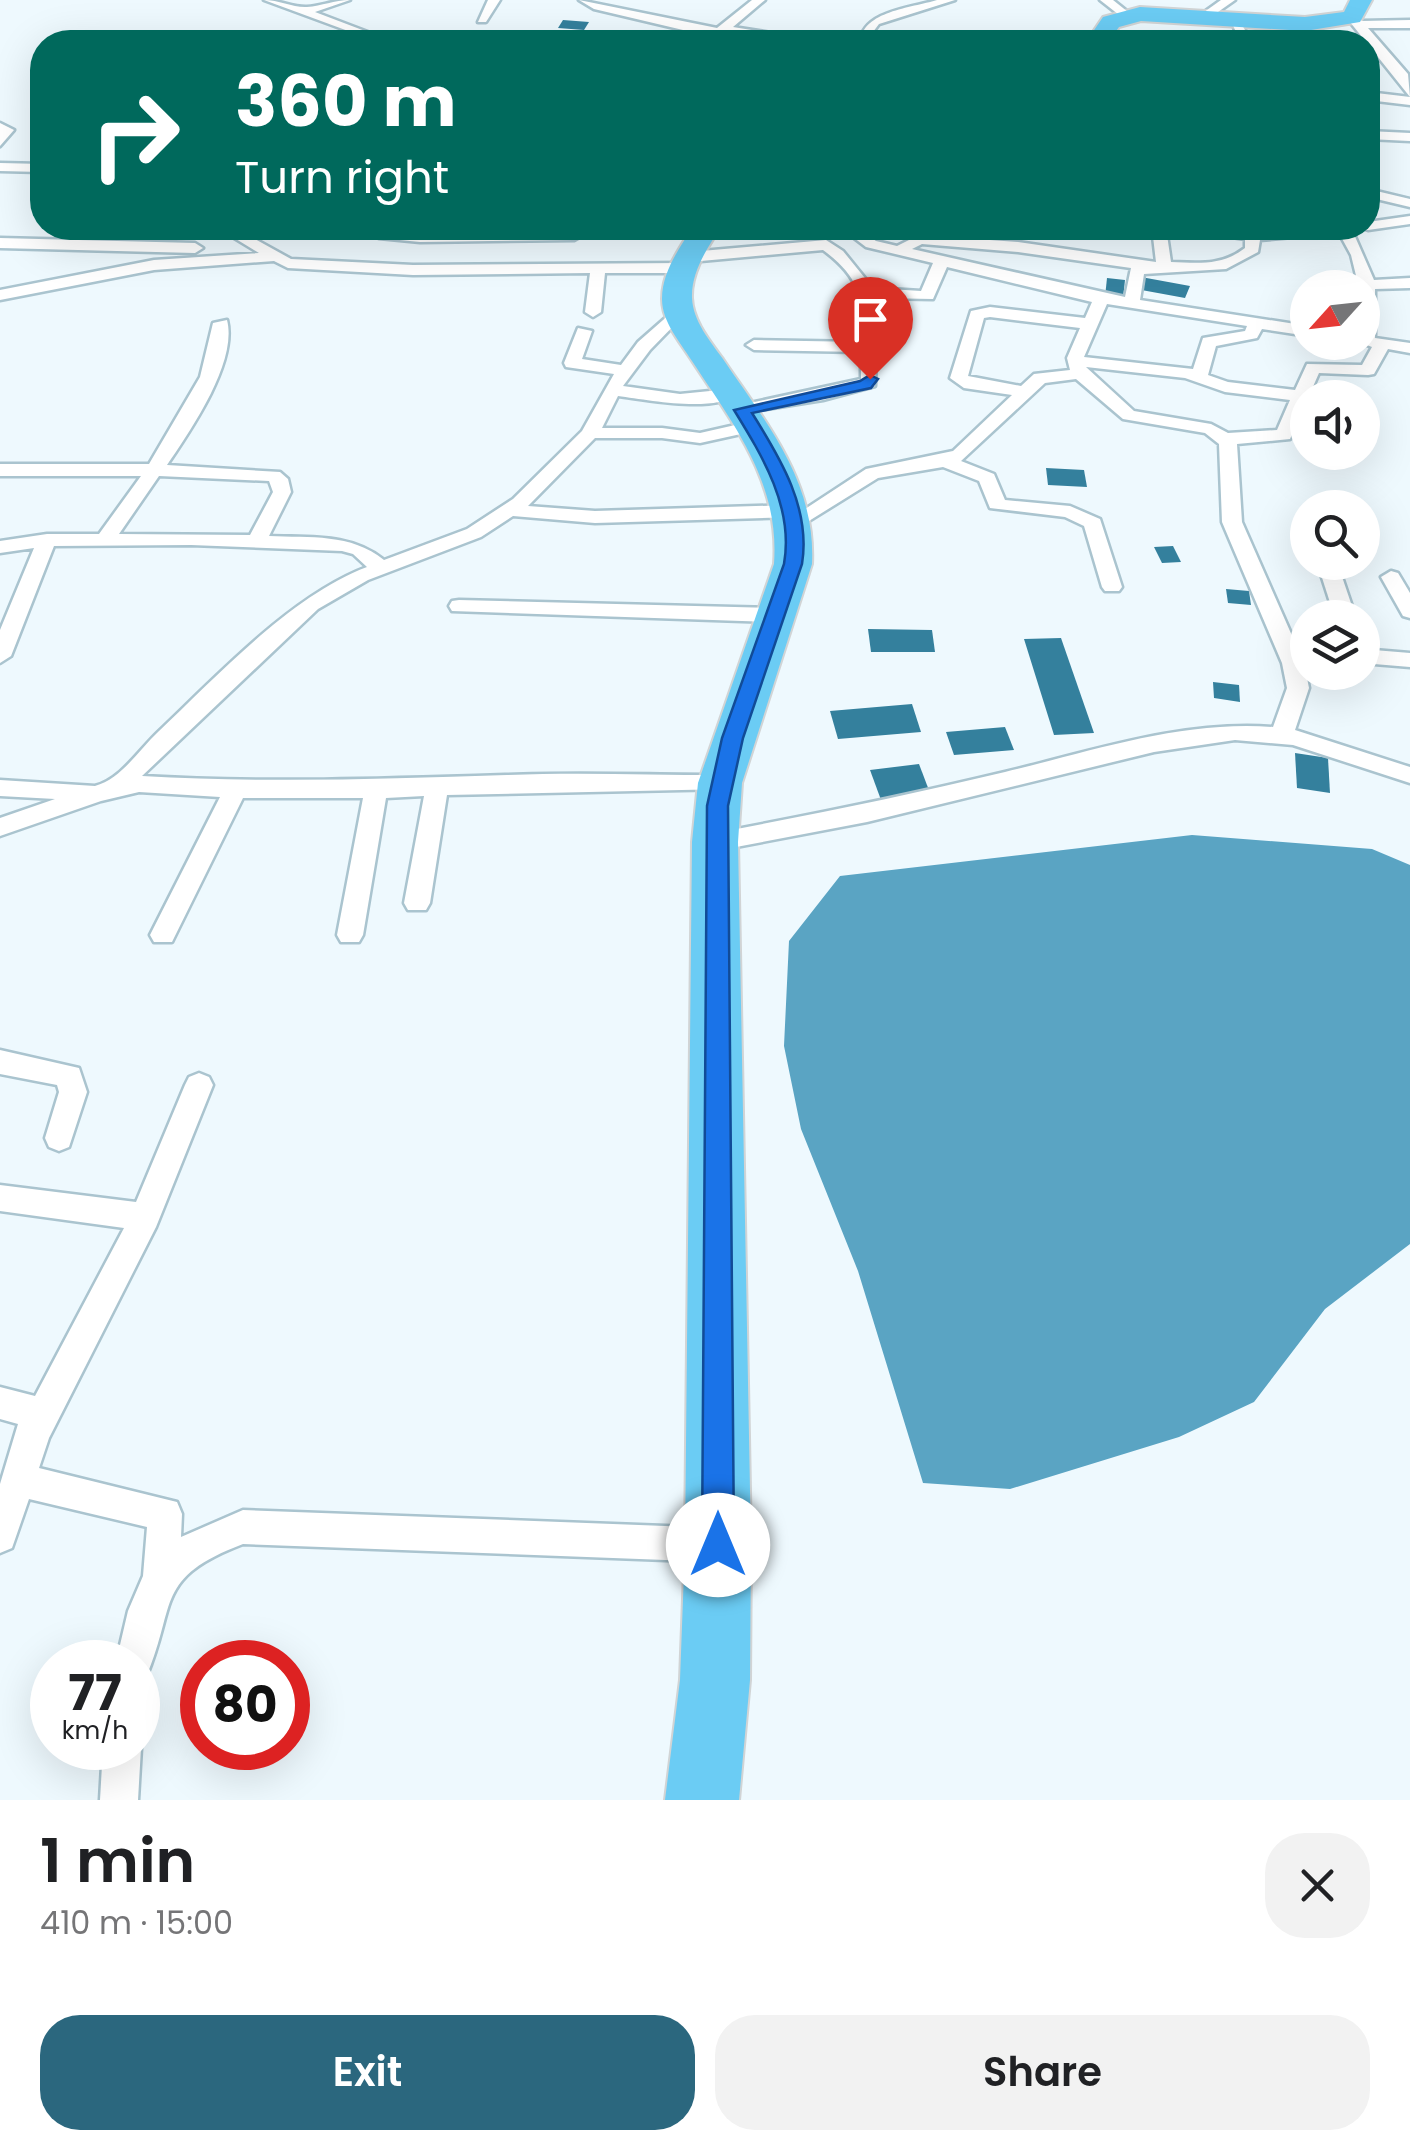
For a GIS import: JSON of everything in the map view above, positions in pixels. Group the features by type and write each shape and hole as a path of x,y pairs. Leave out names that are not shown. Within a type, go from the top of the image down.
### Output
{"highway":[{"path":"1105,30 1111,22 1127,16 1204,17 1232,10 1306,24 1358,14"},
{"path":"690,266 742,410 794,516 793,564 720,783 715,842 718,1545 715,1680 702,1800"}],"street":[{"path":"270,0 354,30"},
{"path":"303,12 344,0"},
{"path":"482,20 494,0"},
{"path":"585,0 598,7 697,30"},
{"path":"724,30 759,0"},
{"path":"868,30 875,22 949,0"},
{"path":"1106,0 1127,16"},
{"path":"1358,14 1410,24"},
{"path":"1380,47 1409,90 1380,94"},
{"path":"0,128 7,130 0,142"},
{"path":"1380,136 1410,137"},
{"path":"0,168 30,168"},
{"path":"1380,196 1410,203"},
{"path":"1380,224 1410,220"},
{"path":"243,240 265,257"},
{"path":"562,268 573,240"},
{"path":"863,240 1102,298 1290,328"},
{"path":"900,251 915,240"},
{"path":"931,240 1018,247 1164,268"},
{"path":"1013,278 1019,240"},
{"path":"1160,240 1164,268"},
{"path":"1132,302 1136,271 1228,265 1250,254 1252,240"},
{"path":"1351,240 1364,270"},
{"path":"0,243 183,247 288,263 393,270 690,266 866,242"},
{"path":"590,432 700,438 742,410 866,384 870,379 869,293 832,247"},
{"path":"0,295 154,265 265,257"},
{"path":"869,293 927,296 942,261"},
{"path":"0,788 108,790 311,604 381,568 474,532 509,510 590,432 690,266"},
{"path":"593,312 598,268"},
{"path":"1380,283 1410,282"},
{"path":"1078,368 1102,298"},
{"path":"1025,392 970,384 960,378 978,314 990,312 1090,324"},
{"path":"105,540 213,372 221,322"},
{"path":"1198,376 1209,342 1252,335 1257,323"},
{"path":"584,331 572,364 626,371"},
{"path":"1380,343 1410,348"},
{"path":"754,345 869,348"},
{"path":"1307,380 1313,368 1368,370 1369,360"},
{"path":"1078,368 1129,415 1211,430 1224,439 1230,449 1232,522 1265,604 1290,640"},
{"path":"509,510 594,518 794,516 873,473 945,461 959,455 1047,375 1078,368 1198,376 1224,387 1290,395"},
{"path":"612,390 742,410"},
{"path":"1224,439 1284,435 1290,420"},
{"path":"945,461 987,478 997,504 1060,507 1093,523 1112,587"},
{"path":"0,470 152,470 279,479 282,492 256,542"},
{"path":"0,547 47,540 105,540 352,547 381,568"},
{"path":"0,656 47,540"},
{"path":"1390,577 1410,611"},
{"path":"459,606 776,615"},
{"path":"1380,658 1410,660"},
{"path":"1282,735 1297,690"},
{"path":"715,842 867,812 1154,744 1235,732 1282,735 1383,763 1410,775"},
{"path":"0,827 108,790 139,784 235,790 376,790 720,783"},
{"path":"417,903 437,786"},
{"path":"164,935 235,790"},
{"path":"350,935 376,790"},
{"path":"0,1062 69,1076 73,1092 59,1138"},
{"path":"0,1536 34,1432 145,1218 199,1085"},
{"path":"0,1198 145,1218"},
{"path":"0,1403 28,1410 34,1418 34,1432"},
{"path":"20,1480 165,1514 160,1579"},
{"path":"138,1640 143,1608 160,1579 207,1539 243,1527 718,1545"},
{"path":"119,1800 121,1770"}],"water":[{"path":"1192,835 1372,849 1410,865 1410,1244 1325,1309 1254,1402 1179,1437 1010,1489 923,1483 858,1271 801,1129 784,1046 789,941 840,876"}],"building":[{"path":"563,20 589,22 584,30 558,28"},
{"path":"1141,277 1190,286 1185,298 1136,289"},
{"path":"1107,278 1125,280 1123,299 1105,297"},
{"path":"1046,468 1084,470 1087,487 1048,485"},
{"path":"1173,546 1181,562 1162,563 1154,547"},
{"path":"1226,589 1249,591 1251,605 1228,603"},
{"path":"868,629 932,630 935,652 871,652"},
{"path":"1061,638 1094,733 1054,735 1024,639"},
{"path":"1213,682 1239,685 1240,702 1214,698"},
{"path":"912,704 921,732 838,739 830,711"},
{"path":"1005,727 1014,750 954,755 946,732"},
{"path":"1295,753 1328,758 1330,793 1297,788"},
{"path":"919,764 930,793 881,800 870,770"}],"route":[{"path":"718,1545 715,842 720,783 793,564 797,539 796,522 785,491 764,445 742,410 823,396 866,384 870,379"}]}
